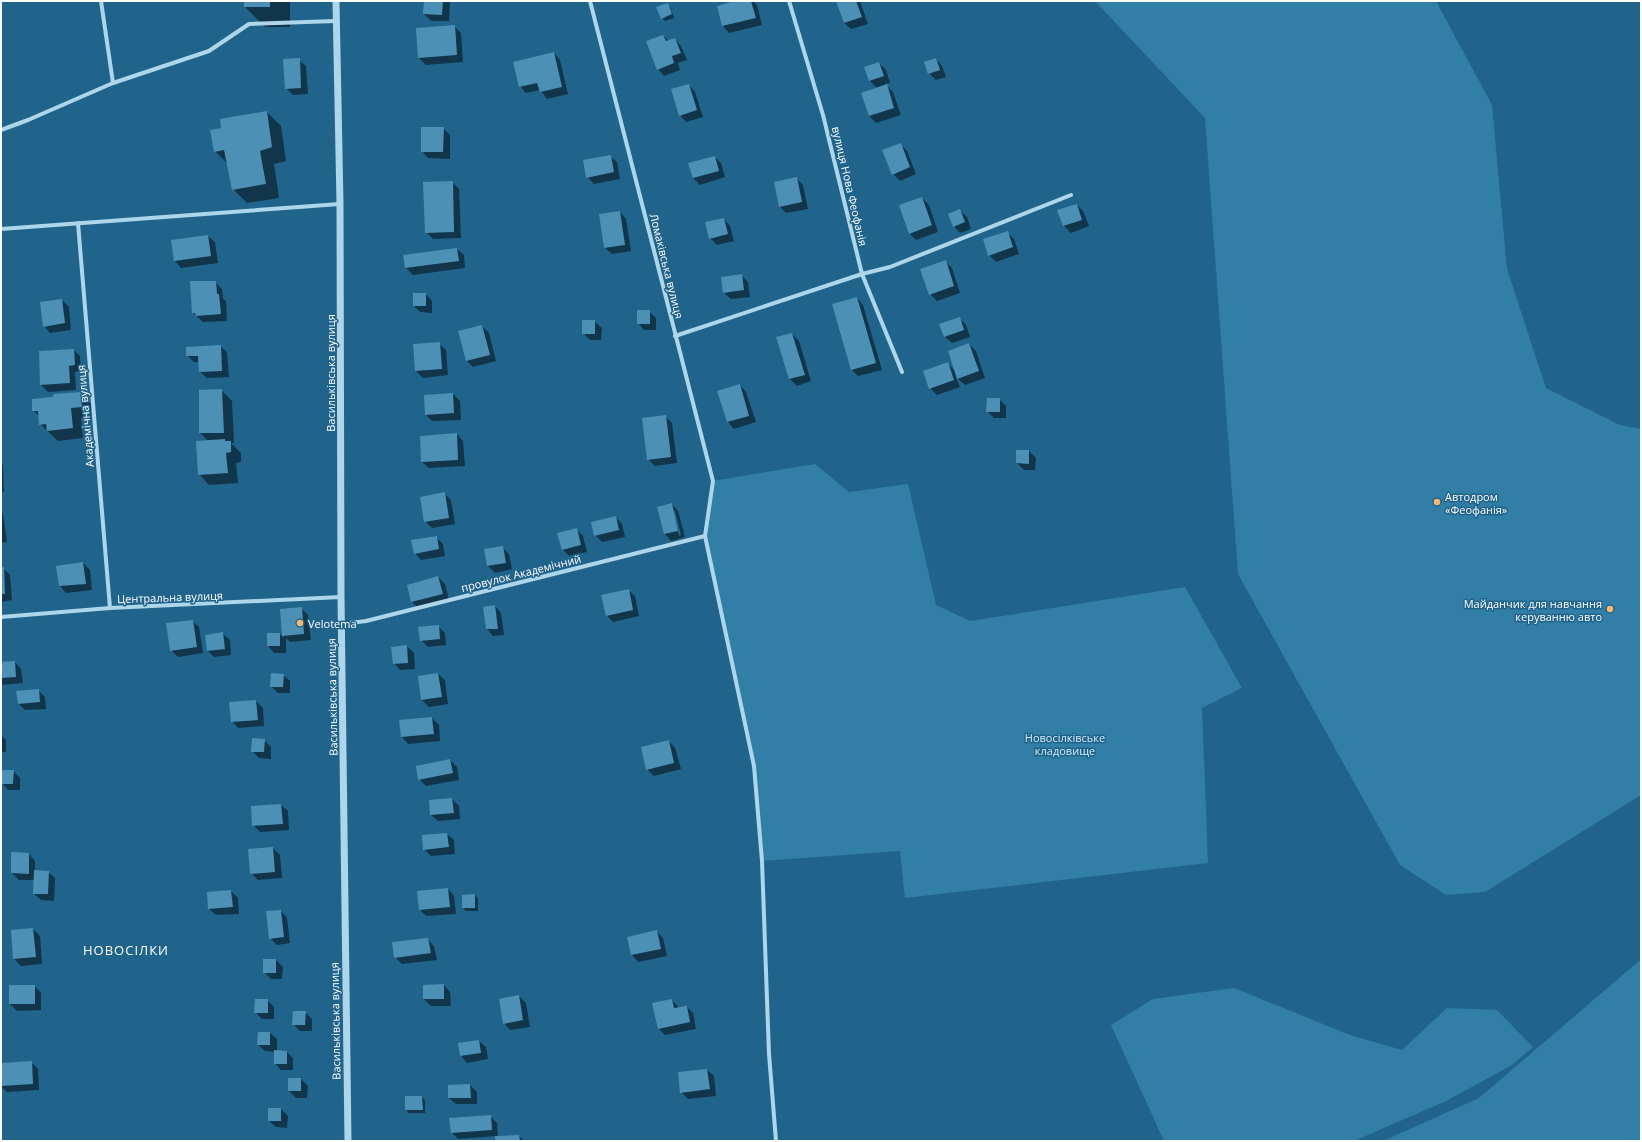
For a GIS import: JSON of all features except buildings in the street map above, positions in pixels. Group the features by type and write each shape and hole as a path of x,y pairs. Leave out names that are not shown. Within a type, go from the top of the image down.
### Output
{"street":[{"path":"101,1 113,84"},
{"name":"Васильківська вулиця","path":"336,1 340,204 341,597 348,1141"},
{"name":"Ломаківська вулиця","path":"590,1 713,481 705,536"},
{"name":"вулиця Нова Феофанія","path":"789,1 823,115 862,274 902,372"},
{"path":"1,130 113,84 209,51 250,24 336,21"},
{"path":"675,336 862,274 890,267 1071,195"},
{"path":"1,229 340,204"},
{"name":"Академічна вулиця","path":"78,223 110,608"},
{"path":"705,536 754,766 762,861 769,1054 776,1141"},
{"name":"провулок Академічний","path":"342,624 366,622 705,536"},
{"name":"Центральна вулиця","path":"1,617 110,608 341,597"}],"green space":[{"name":"Автодром «Феофанія»","path":"1095,1 1436,1 1492,105 1507,269 1546,388 1620,425 1641,429 1641,795 1485,892 1446,895 1400,865 1238,574 1205,118"},
{"name":"Новосілківське кладовище","path":"815,464 849,492 908,484 936,605 970,621 1185,587 1242,688 1202,708 1208,863 905,898 900,851 762,861 754,766 705,536 713,481"},
{"path":"1639,961 1641,961 1641,1141 1383,1141 1479,1098"},
{"path":"1234,988 1350,1035 1402,1050 1447,1008 1497,1010 1533,1047 1512,1065 1446,1101 1354,1141 1164,1141 1111,1025 1153,999"}],"place":[{"name":"Автодром «Феофанія»","path":"1437,502"},
{"name":"Майданчик для навчання керуванню авто","path":"1610,609"},
{"name":"Velotema","path":"300,623"}],"district":[{"name":"НОВОСІЛКИ","path":"126,950"}]}
